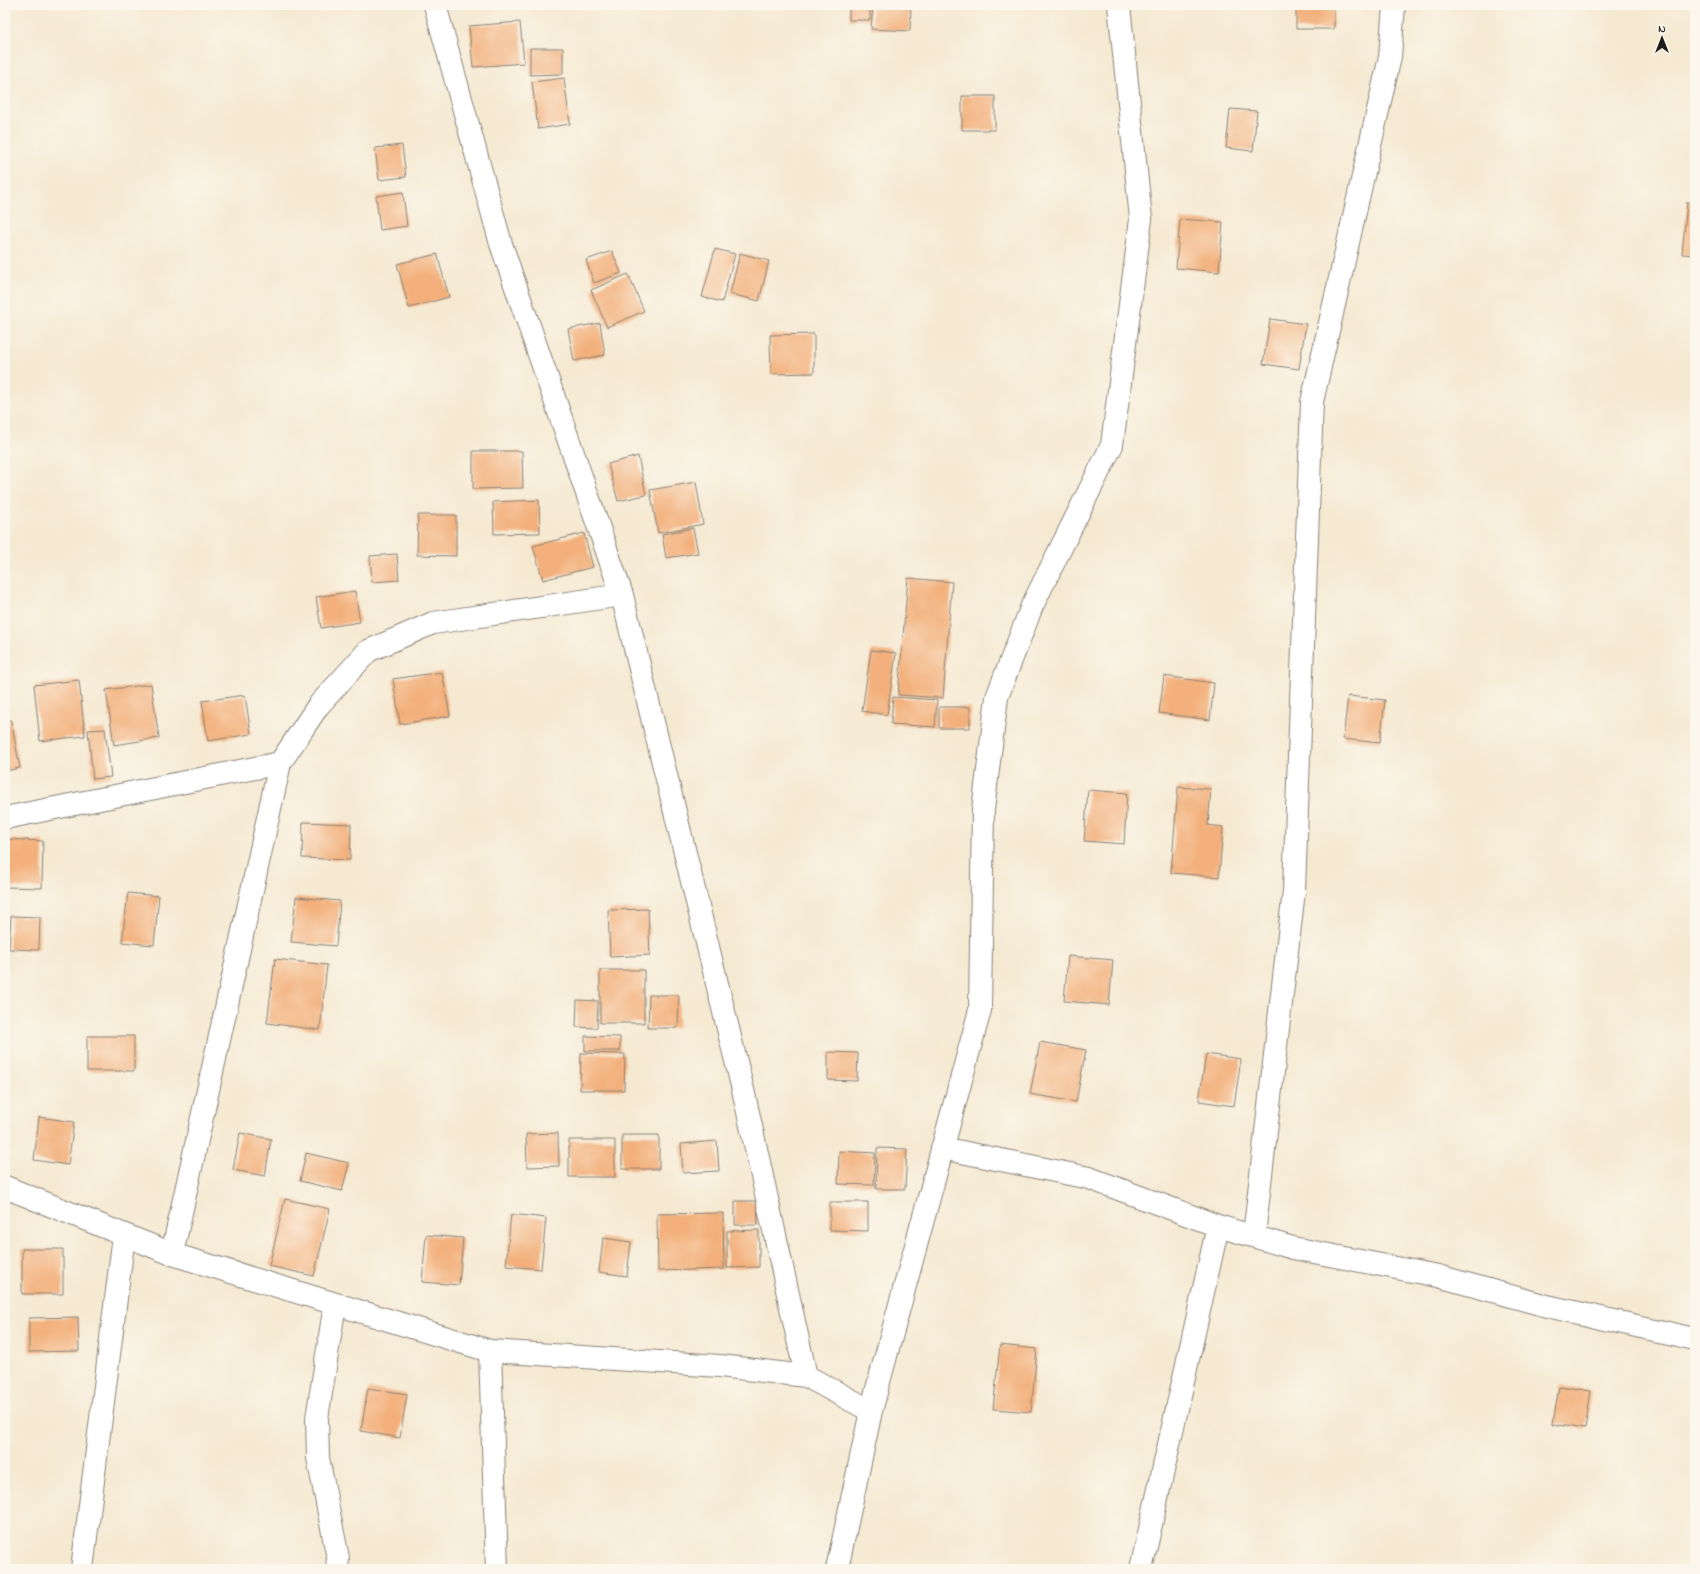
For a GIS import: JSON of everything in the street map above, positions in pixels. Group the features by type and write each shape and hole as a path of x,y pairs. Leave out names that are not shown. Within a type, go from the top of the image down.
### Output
{"street":[{"path":"435,5 501,244 622,595 742,1086 806,1376"},
{"path":"837,1569 870,1411 980,1010 982,810 997,697 1032,606 1112,445 1141,219 1119,5"},
{"path":"1254,1235 1294,891 1312,402 1390,57 1394,5"},
{"path":"172,1254 280,763 318,706 368,651 433,623 622,595"},
{"path":"5,818 280,763"},
{"path":"942,1148 1089,1178 1218,1226 1254,1235 1293,1248 1438,1276 1547,1306 1695,1339"},
{"path":"5,1187 172,1254 490,1351 720,1366 806,1376 870,1411"},
{"path":"1142,1569 1218,1226"},
{"path":"82,1569 124,1235"},
{"path":"335,1304 317,1418 318,1458 338,1558 337,1569"},
{"path":"490,1351 497,1569"}],"building":[{"path":"849,5 870,5 870,20 849,20"},
{"path":"873,5 911,5 910,31 871,29"},
{"path":"1296,5 1334,5 1334,29 1296,29"},
{"path":"520,22 524,63 473,67 469,26"},
{"path":"530,48 563,48 563,74 530,75"},
{"path":"564,78 570,124 538,129 532,82"},
{"path":"962,96 995,96 995,130 962,130"},
{"path":"1230,109 1257,111 1253,151 1226,148"},
{"path":"402,145 406,177 379,180 375,148"},
{"path":"403,192 407,226 380,230 376,196"},
{"path":"1687,202 1695,203 1695,255 1682,254"},
{"path":"1180,219 1223,222 1219,272 1176,268"},
{"path":"715,249 735,254 722,302 702,297"},
{"path":"612,251 621,273 594,283 586,260"},
{"path":"740,253 769,261 759,301 730,294"},
{"path":"437,254 449,297 409,308 397,264"},
{"path":"628,274 644,311 607,327 591,290"},
{"path":"1270,319 1306,324 1299,369 1263,364"},
{"path":"600,323 605,355 574,361 568,329"},
{"path":"814,334 814,373 771,374 770,335"},
{"path":"473,451 522,451 523,488 473,489"},
{"path":"638,456 646,495 618,501 608,464"},
{"path":"696,482 703,524 658,533 650,490"},
{"path":"539,500 540,533 494,534 493,502"},
{"path":"418,515 456,515 456,556 417,555"},
{"path":"693,528 698,553 666,558 662,534"},
{"path":"584,533 593,567 543,580 533,546"},
{"path":"397,554 399,580 372,582 370,556"},
{"path":"908,578 952,582 943,698 898,695"},
{"path":"355,591 360,622 321,628 316,597"},
{"path":"871,650 896,653 887,715 862,711"},
{"path":"442,672 450,716 400,724 393,679"},
{"path":"1164,676 1214,683 1210,720 1159,713"},
{"path":"79,680 85,736 40,741 34,685"},
{"path":"151,684 159,738 114,745 106,690"},
{"path":"245,695 251,734 208,741 202,701"},
{"path":"1348,696 1385,700 1380,743 1343,739"},
{"path":"893,697 937,700 935,727 891,724"},
{"path":"939,707 970,707 970,728 939,728"},
{"path":"11,720 20,768 5,771 5,721"},
{"path":"105,729 111,777 93,779 88,730"},
{"path":"1178,787 1211,789 1208,825 1223,827 1219,877 1171,873"},
{"path":"1088,790 1127,793 1124,844 1084,841"},
{"path":"303,822 351,824 350,860 302,858"},
{"path":"5,839 43,841 42,888 5,887"},
{"path":"128,893 159,896 154,945 122,942"},
{"path":"296,897 340,901 336,946 291,942"},
{"path":"648,909 650,955 610,957 608,910"},
{"path":"11,916 40,917 39,950 9,949"},
{"path":"1068,956 1113,960 1109,1005 1064,1001"},
{"path":"275,959 327,965 320,1030 267,1023"},
{"path":"600,970 644,970 644,1023 600,1023"},
{"path":"649,995 679,995 678,1028 648,1028"},
{"path":"577,1000 598,1001 597,1028 576,1027"},
{"path":"87,1036 134,1036 134,1071 87,1071"},
{"path":"585,1036 620,1037 620,1051 585,1051"},
{"path":"1040,1042 1086,1050 1076,1102 1030,1094"},
{"path":"828,1052 858,1053 857,1081 828,1080"},
{"path":"581,1053 625,1054 624,1090 580,1090"},
{"path":"1206,1054 1241,1059 1234,1106 1199,1101"},
{"path":"39,1117 74,1122 68,1165 34,1160"},
{"path":"240,1133 271,1139 265,1176 233,1170"},
{"path":"558,1133 559,1166 527,1167 526,1134"},
{"path":"622,1135 659,1135 659,1169 622,1169"},
{"path":"569,1140 615,1140 615,1177 569,1177"},
{"path":"717,1141 719,1171 683,1173 681,1144"},
{"path":"877,1148 907,1149 905,1189 876,1189"},
{"path":"839,1151 875,1153 874,1185 838,1184"},
{"path":"306,1153 349,1163 342,1191 300,1181"},
{"path":"285,1199 330,1209 314,1276 269,1266"},
{"path":"735,1201 757,1201 758,1225 735,1225"},
{"path":"830,1202 868,1202 868,1231 830,1230"},
{"path":"723,1213 724,1269 658,1271 657,1214"},
{"path":"511,1214 546,1218 541,1269 506,1266"},
{"path":"759,1230 759,1267 727,1268 727,1231"},
{"path":"426,1235 463,1238 459,1285 422,1282"},
{"path":"603,1238 631,1242 627,1276 599,1272"},
{"path":"22,1249 63,1249 63,1294 22,1294"},
{"path":"78,1317 79,1351 29,1352 29,1318"},
{"path":"1000,1345 1037,1349 1031,1412 993,1409"},
{"path":"1559,1386 1591,1391 1585,1429 1553,1424"},
{"path":"368,1388 407,1394 400,1438 361,1431"}]}
